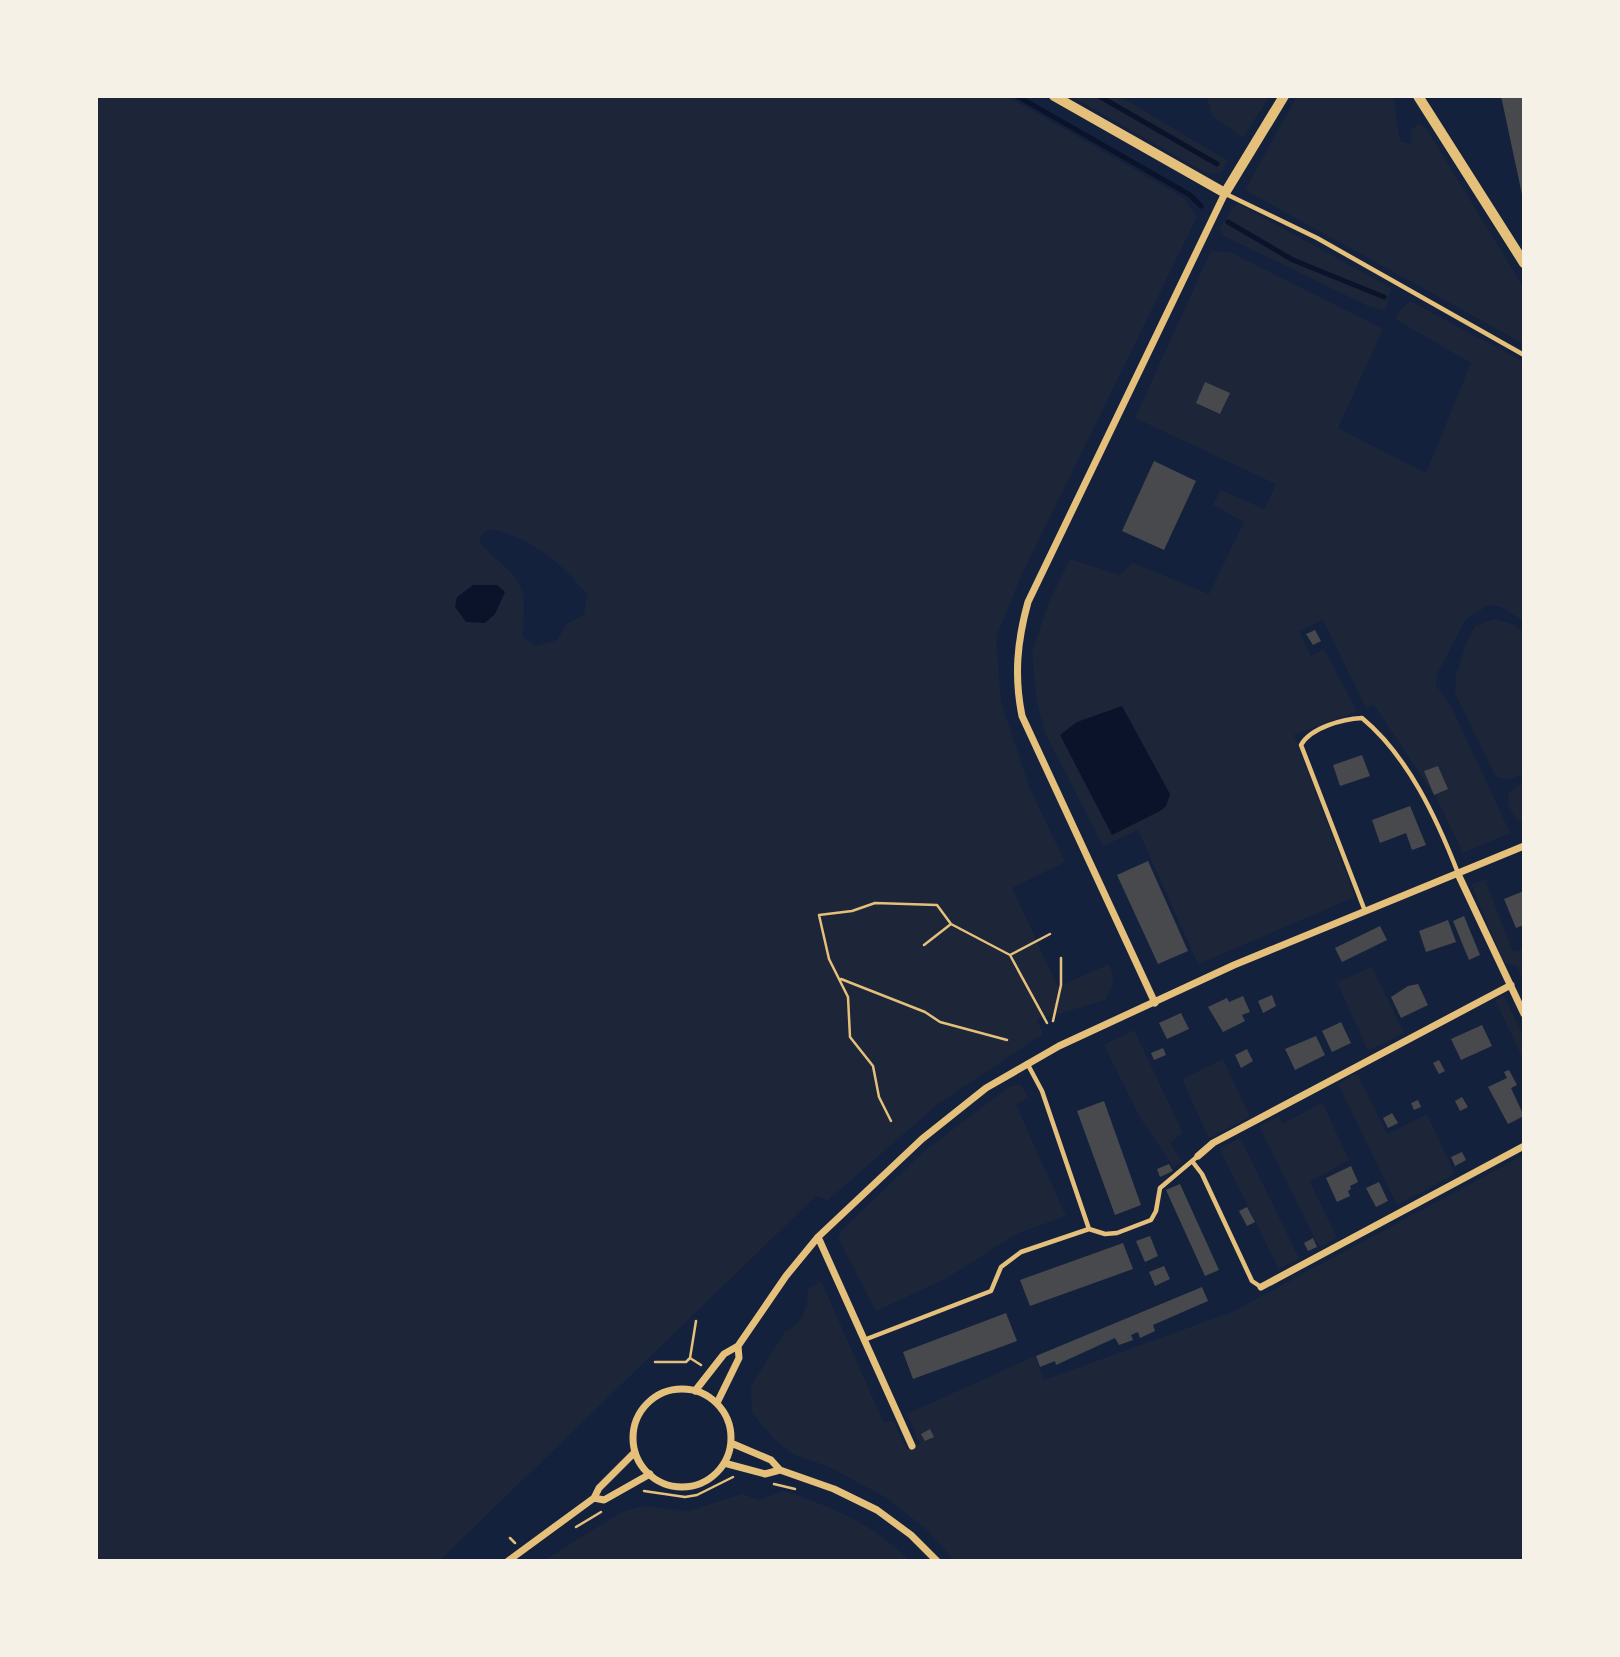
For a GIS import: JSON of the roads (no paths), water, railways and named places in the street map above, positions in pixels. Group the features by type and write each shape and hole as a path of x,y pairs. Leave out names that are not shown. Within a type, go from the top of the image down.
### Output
{"street":[{"path":"1054,96 1225,193"},
{"path":"1155,1003 1022,716 1016,685 1017,651 1028,602 1225,193 1284,96"},
{"path":"1418,96 1524,263"},
{"path":"695,1391 724,1354 738,1346 786,1276 818,1237 961,1107 1027,1063 1155,1003 1365,911 1524,846"},
{"path":"1458,874 1524,1014"},
{"path":"1195,1158 1213,1143 1511,985"},
{"path":"1261,1287 1524,1146"},
{"path":"818,1237 912,1446"},
{"path":"717,1403 739,1358 738,1346"},
{"path":"671,1390 695,1391 717,1403 729,1421 731,1443 724,1463 708,1479 686,1487 663,1483 650,1474 635,1452 635,1424 646,1404 671,1390"},
{"path":"731,1443 771,1460 780,1470 834,1489 877,1510 911,1535 937,1561"},
{"path":"508,1561 594,1498 598,1488 635,1452"},
{"path":"724,1463 765,1474 780,1470"},
{"path":"594,1498 604,1500 650,1474"}],"lane":[{"path":"1225,193 1317,238 1524,355"},
{"path":"1365,911 1301,745 1312,733 1350,719 1362,718 1377,729 1430,809 1458,874"},
{"path":"1027,1063 1042,1091 1089,1229"},
{"path":"863,1340 984,1294 995,1286 1001,1267 1007,1260 1021,1252 1089,1229 1105,1234 1117,1233 1150,1220 1157,1211 1160,1188 1195,1158 1252,1281 1261,1287"}],"waterway":[{"path":"1017,96 1190,195 1201,206"},
{"path":"1099,96 1217,164"},
{"path":"1228,222 1293,260 1384,297"}]}
